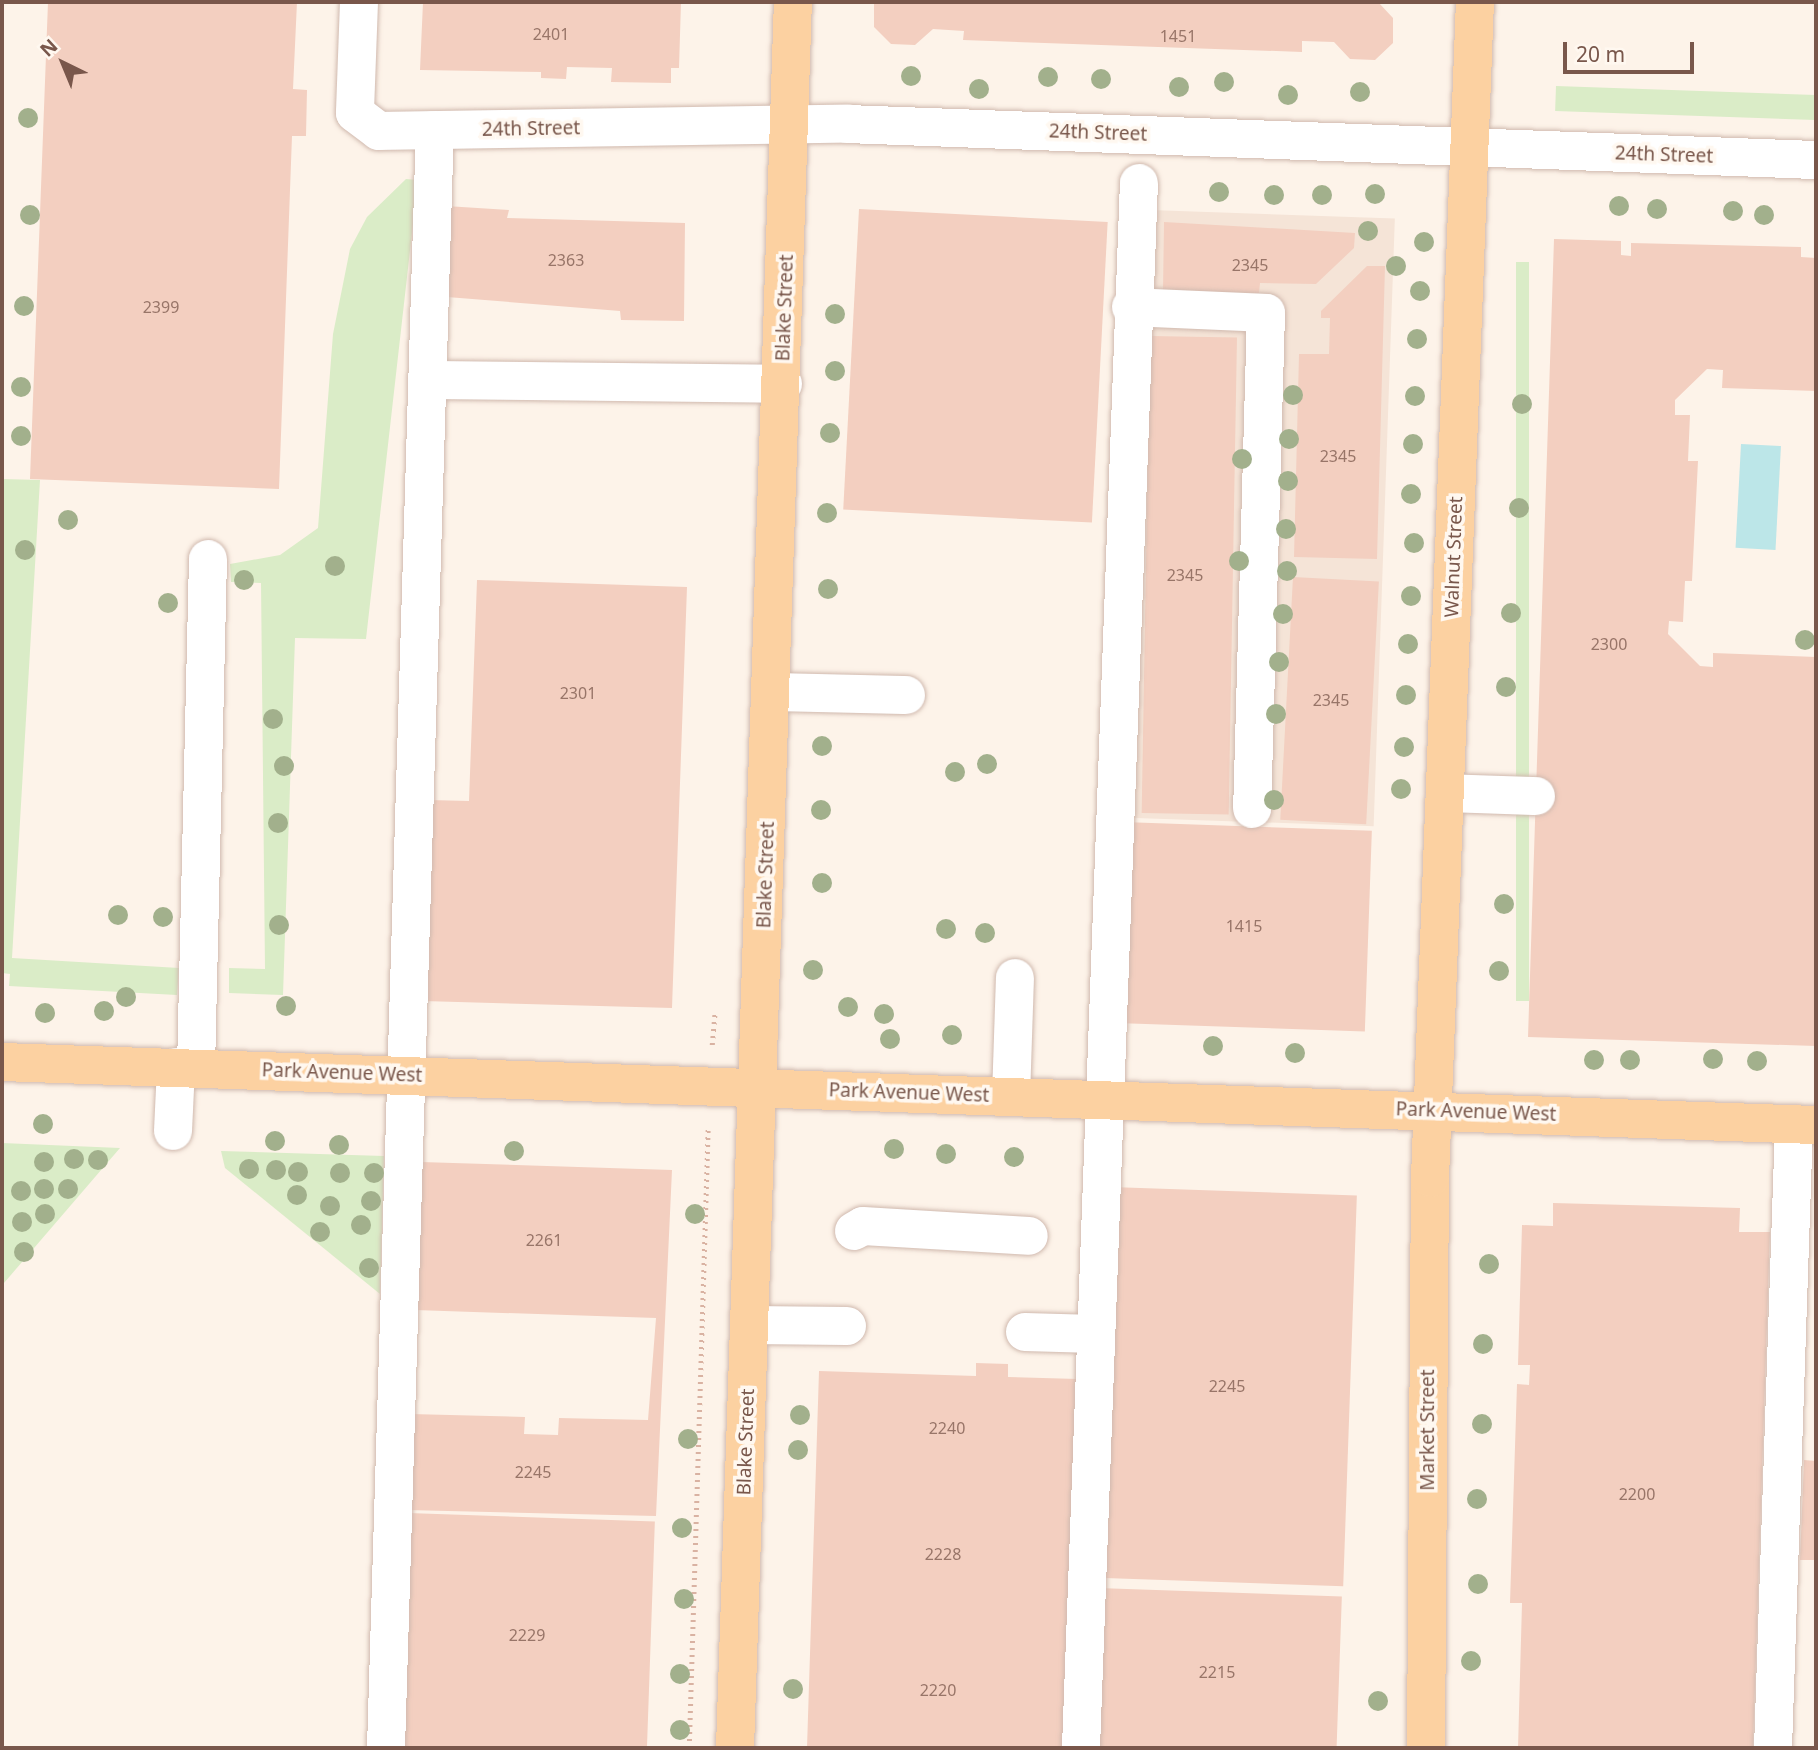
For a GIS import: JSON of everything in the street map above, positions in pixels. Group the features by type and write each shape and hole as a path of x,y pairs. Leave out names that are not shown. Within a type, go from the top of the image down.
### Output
{"main road":[{"name":"Blake Street","path":"735,1748 783,384 793,2"},
{"name":"Walnut Street","path":"1433,1112 1475,2"},
{"name":"Park Avenue West","path":"2,1062 1805,1124"},
{"name":"Market Street","path":"1426,1748 1433,1112"}],"street":[{"path":"359,2 355,113 379,131"},
{"path":"379,131 383,2"},
{"name":"24th Street","path":"379,131 791,125 1816,160"},
{"path":"386,1748 430,380 435,130"},
{"path":"1081,1748 1131,307 1139,183"},
{"path":"1131,307 1266,313 1252,809"},
{"path":"430,380 783,384"},
{"path":"173,1131 186,1068 208,559"},
{"path":"772,692 906,695"},
{"path":"1445,793 1536,796"},
{"path":"1011,1097 1015,978"},
{"path":"1773,1748 1805,1124"},
{"path":"854,1231 863,1226 1029,1236"},
{"path":"750,1325 847,1326"},
{"path":"1025,1332 1095,1334"}],"path":[{"path":"689,1748 705,1176"}],"shaded area":[{"path":"1150,210 1395,219 1374,826 1129,818"}],"green space":[{"path":"1556,86 1816,95 1815,120 1555,111"},
{"path":"406,179 418,180 366,639 295,638 283,995 229,993 229,968 265,969 261,583 231,582 230,564 280,555 318,528 333,334 350,249 367,217"},
{"path":"1516,262 1529,262 1529,1001 1516,1001"},
{"path":"2,479 40,480 12,958 179,968 177,995 9,986 10,974 2,973"},
{"path":"2,1143 120,1148 4,1283 2,1341"},
{"path":"221,1151 384,1156 380,1294 225,1168"}],"water":[{"path":"1741,444 1781,446 1776,550 1736,548"}],"building":[{"path":"48,2 297,2 293,89 307,90 306,136 292,136 279,489 30,479"},
{"path":"423,2 681,2 679,68 671,68 671,83 611,82 612,68 567,67 566,79 541,78 541,72 420,70"},
{"path":"874,2 1378,2 1393,18 1393,43 1375,60 1350,59 1334,42 1302,41 1302,52 963,40 964,31 933,29 915,45 891,44 874,27"},
{"path":"446,206 509,210 507,218 685,223 684,321 621,320 620,311 447,297"},
{"path":"859,209 1108,222 1092,523 843,510"},
{"path":"1164,222 1355,233 1354,248 1316,284 1260,283 1259,293 1163,291"},
{"path":"1554,239 1621,241 1621,255 1631,256 1631,243 1801,247 1801,257 1816,258 1816,391 1722,388 1723,370 1707,369 1675,400 1675,415 1690,415 1688,461 1698,461 1692,581 1685,581 1683,622 1669,621 1668,634 1700,666 1713,667 1713,653 1816,657 1816,1046 1528,1037"},
{"path":"1367,266 1385,266 1377,559 1294,557 1299,354 1329,354 1330,318 1321,318 1321,311"},
{"path":"1150,336 1237,338 1229,814 1142,813"},
{"path":"1293,577 1379,582 1366,824 1280,820"},
{"path":"477,580 687,587 672,1008 423,1001 429,800 469,801"},
{"path":"1123,822 1372,831 1365,1032 1116,1023"},
{"path":"421,1162 672,1170 656,1516 407,1510 410,1414 525,1417 524,1434 558,1435 559,1418 648,1420 656,1318 415,1310"},
{"path":"1111,1187 1357,1196 1343,1586 1097,1578"},
{"path":"1553,1203 1740,1208 1739,1232 1770,1232 1753,1748 1518,1748 1522,1603 1510,1603 1517,1384 1529,1385 1530,1365 1518,1365 1522,1225 1553,1226"},
{"path":"976,1363 1008,1364 1008,1377 1078,1379 1066,1748 807,1748 819,1371 976,1376"},
{"path":"1804,1460 1816,1461 1816,1560 1800,1560"},
{"path":"408,1513 655,1522 647,1748 400,1748"},
{"path":"1098,1588 1342,1597 1337,1748 1092,1748"}]}
